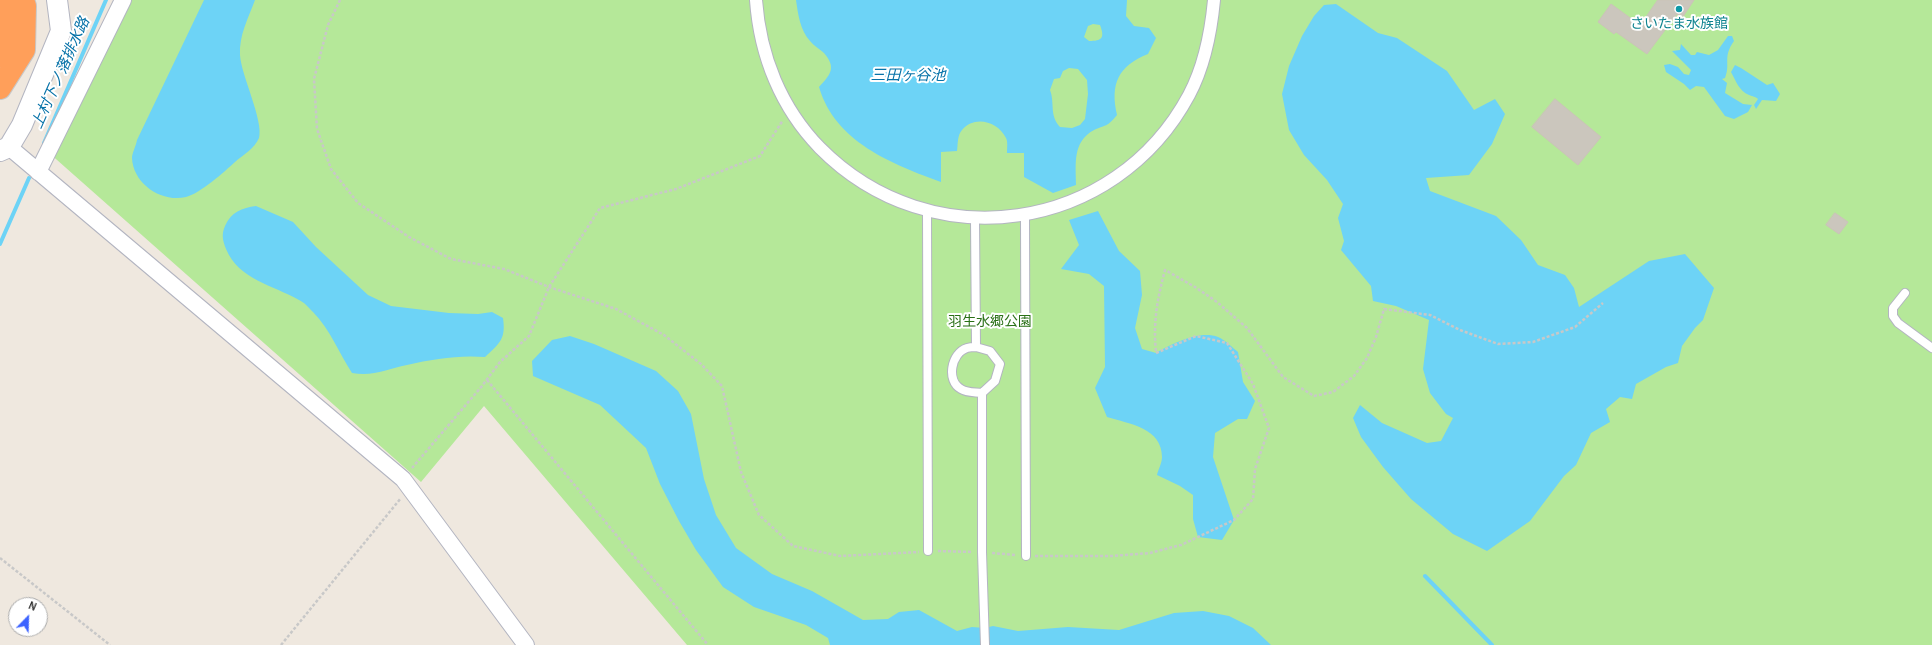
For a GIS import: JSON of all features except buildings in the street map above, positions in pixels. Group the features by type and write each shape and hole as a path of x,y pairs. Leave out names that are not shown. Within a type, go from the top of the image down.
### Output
{"highway":[{"path":"0,56 7,39 7,9 2,0"},
{"path":"0,88 24,50 25,6 23,0"}],"street":[{"path":"57,0 61,31 22,125 4,149 38,172 406,483 526,645"},
{"path":"38,172 123,0"},
{"path":"756,0 764,51 775,81 789,109 810,137 835,162 857,179 894,200 927,211 975,219 1025,216 1059,207 1092,193 1122,174 1149,151 1172,124 1190,94 1203,61 1212,26 1214,0"}],"lane":[{"path":"927,211 928,551"},
{"path":"1025,216 1026,556"},
{"path":"975,219 976,347"},
{"path":"1906,293 1893,308 1893,316 1898,323 1932,348"},
{"path":"976,347 990,351 1000,364 995,381 982,393 966,392 959,388 953,379 953,364 960,352 966,348 976,347"},
{"path":"982,393 982,552 985,645"}],"path":[{"path":"340,0 328,25 314,78 317,129 331,169 358,203 409,237 451,258 504,269 549,287 616,309 664,335 701,364 722,386 741,472 759,515 793,546 840,556 928,551 982,552 1026,556 1112,556 1150,552 1181,545 1234,520 1252,499 1255,470 1269,428 1253,384 1227,343 1196,336 1156,353 1154,329 1158,296 1165,270 1195,287 1217,302 1247,328 1283,377 1314,396 1334,392 1354,376 1367,358 1376,337 1384,309 1430,315 1460,330 1498,344 1533,342 1575,327 1603,303"},
{"path":"281,645 500,362 529,336 549,287 600,208 676,189 760,156 789,109"},
{"path":"487,380 708,645"},
{"path":"0,558 110,645"}],"green space":[{"name":"羽生水郷公園","path":"123,0 1932,0 1932,645 687,645 484,406 421,482 48,152"}],"water":[{"path":"204,0 255,0 242,34 240,55 241,64 258,121 260,130 259,138 255,145 212,182 192,195 177,198 168,197 150,190 143,183 137,176 132,156 137,140"},
{"name":"三田ヶ谷池","path":"796,0 1127,0 1126,16 1134,26 1149,28 1156,38 1148,54 1130,64 1123,70 1119,77 1115,94 1117,115 1108,124 1094,130 1082,141 1077,154 1076,185 1053,193 1024,177 1024,153 1007,153 1007,140 1002,132 992,124 979,121 967,125 960,132 957,151 941,152 941,182 885,159 852,136 838,123 827,106 819,87 829,75 831,67 830,63 824,53 813,44 804,32 800,22","holes":["1093,24 1100,25 1102,36 1100,39 1089,41 1084,37 1088,26","1069,68 1078,69 1087,80 1088,94 1085,119 1080,125 1072,128 1060,127 1054,118 1050,90 1054,79 1060,78 1063,71"]},
{"path":"1336,4 1378,33 1397,38 1447,71 1474,110 1495,99 1505,114 1492,144 1469,175 1426,178 1430,191 1496,216 1521,240 1538,265 1565,275 1574,288 1579,307 1649,261 1685,254 1714,288 1703,320 1682,346 1678,363 1666,367 1636,384 1632,399 1620,397 1606,409 1610,422 1591,433 1576,465 1564,476 1530,521 1487,551 1453,534 1411,499 1383,467 1361,437 1353,418 1360,405 1382,423 1427,443 1441,441 1453,418 1446,414 1430,393 1423,369 1429,320 1396,306 1373,301 1371,286 1341,250 1344,241 1338,218 1343,204 1327,180 1304,155 1289,130 1282,94 1289,66 1302,36 1314,16 1324,5"},
{"path":"1728,36 1732,36 1734,41 1727,56 1727,73 1725,78 1722,79 1727,83 1725,93 1743,104 1752,105 1748,112 1734,119 1725,116 1704,87 1696,86 1690,90 1666,72 1664,65 1670,64 1678,67 1684,74 1689,75 1691,70 1672,51 1680,50 1681,44 1691,55 1695,55 1697,52 1709,55 1718,50"},
{"path":"1735,65 1767,85 1773,83 1780,94 1776,101 1762,100 1756,109 1754,105 1758,99 1743,91 1731,72"},
{"path":"256,206 293,222 316,247 368,295 391,306 449,313 478,314 492,312 503,318 504,331 501,340 485,357 436,359 367,374 352,373 324,326 306,305 301,301 248,275 239,268 226,249 223,241 223,232 227,221 234,214 246,208"},
{"path":"1098,211 1119,251 1140,271 1142,295 1135,328 1142,349 1156,353 1186,339 1203,335 1211,335 1221,338 1238,352 1243,382 1255,401 1247,419 1238,419 1215,433 1213,457 1234,520 1222,540 1198,537 1193,519 1193,495 1180,486 1157,475 1162,457 1161,447 1157,440 1151,433 1135,425 1107,417 1095,388 1105,367 1104,286 1089,274 1061,269 1079,245 1069,220"},
{"path":"570,336 594,344 656,371 678,391 691,414 704,479 716,515 736,548 772,574 812,591 863,620 888,619 899,612 919,610 957,631 972,627 985,628 993,626 1018,631 1068,627 1119,630 1174,613 1203,611 1229,616 1253,628 1271,645 830,645 828,638 806,625 754,607 723,587 696,550 679,521 660,484 646,448 600,405 533,376 532,361 552,340"}],"waterway":[{"name":"上村下ノ落排水路","path":"44,143 106,0"},
{"name":"上村下ノ落排水路","path":"0,244 29,178"},
{"path":"1425,576 1492,645"}],"place":[{"name":"さいたま水族館","path":"1679,9"}]}
